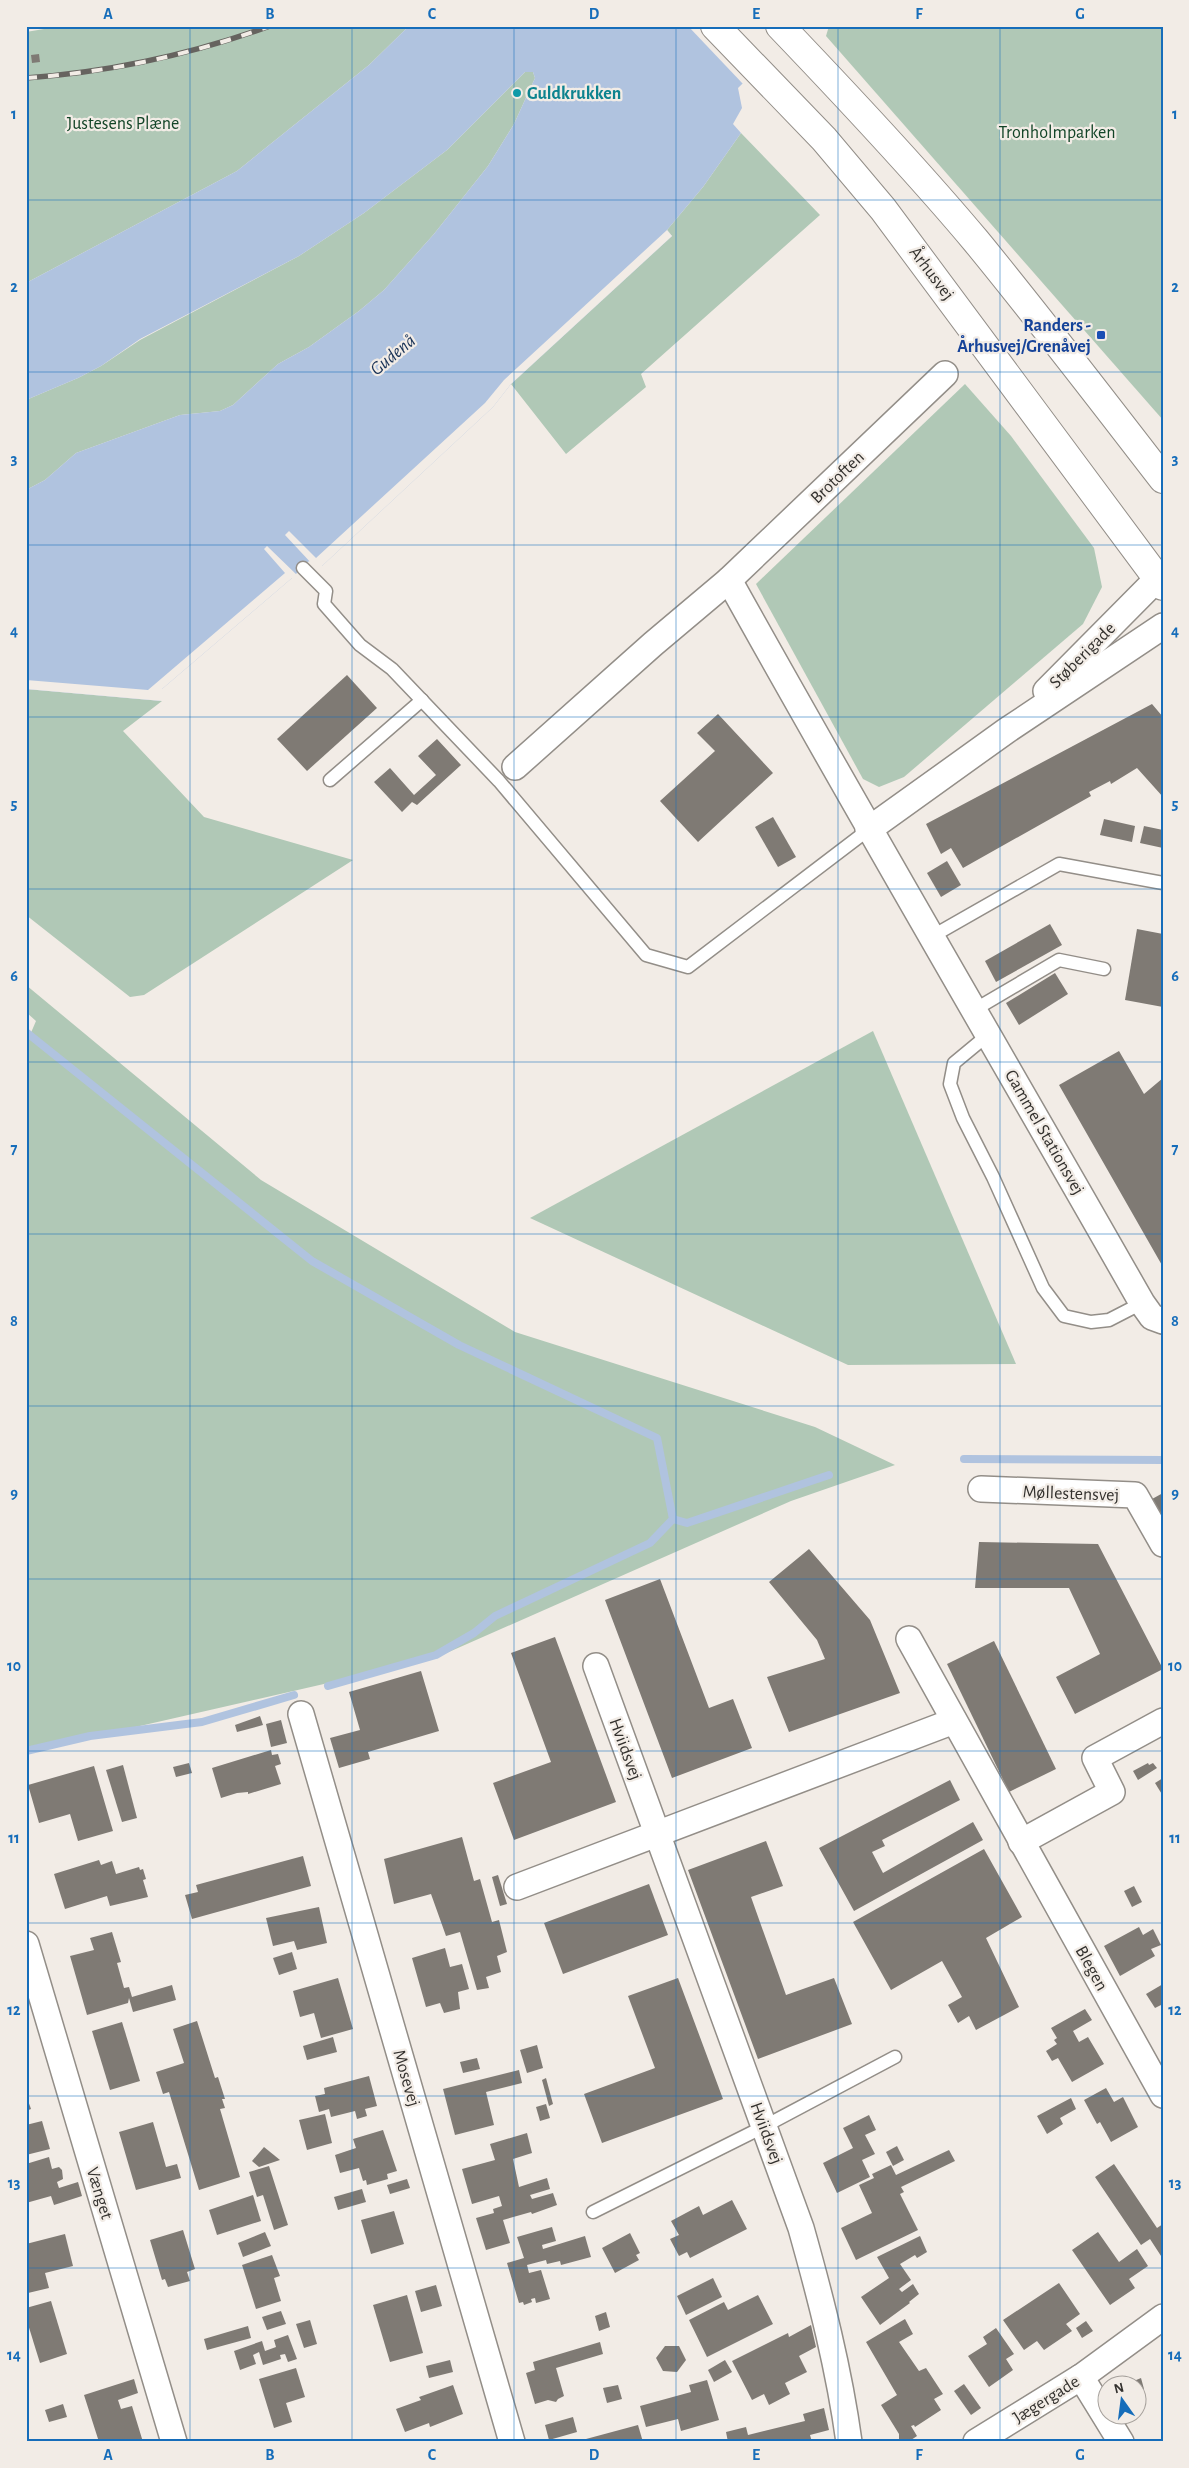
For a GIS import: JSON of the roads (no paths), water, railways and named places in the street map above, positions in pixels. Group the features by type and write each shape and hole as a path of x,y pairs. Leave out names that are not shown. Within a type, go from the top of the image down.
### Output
{"main road":[{"name":"Århusvej","path":"715,26 824,139 883,208 1161,579"},
{"path":"786,33 900,154 975,240 1163,479"}],"street":[{"name":"Brotoften","path":"515,767 652,644 729,580 945,374"},
{"name":"Støberigade","path":"1006,731 1161,579"},
{"path":"729,580 868,830"},
{"name":"Støberigade","path":"868,830 1006,731 1163,626"},
{"name":"Gammel Stationsvej","path":"868,830 989,1034 1142,1303 1152,1317 1163,1321"},
{"name":"Møllestensvej","path":"981,1489 1135,1495 1163,1544"},
{"name":"Blegen","path":"909,1640 1163,2095"},
{"name":"Hviidsvej","path":"596,1666 801,2228 822,2302 849,2442"},
{"name":"Mosevej","path":"302,1714 512,2442"},
{"path":"517,1886 954,1721"},
{"path":"1021,1842 1112,1792 1095,1758 1163,1721"},
{"name":"Vænget","path":"26,1944 174,2442"},
{"name":"Jægergade","path":"976,2442 1081,2377 1163,2317"},
{"path":"1081,2377 1121,2442"}],"lane":[{"path":"303,568 326,591 324,604 360,645 392,669 522,806 646,955 688,967 868,830"},
{"path":"330,780 422,700"},
{"path":"931,938 1059,864 1163,883"},
{"path":"974,1010 1059,960 1104,969"},
{"path":"989,1034 954,1063 950,1084 963,1118 993,1177 1043,1288 1064,1316 1091,1322 1109,1320 1142,1303"},
{"path":"593,2212 765,2126 895,2057"}],"water":[{"name":"Gudenå","path":"409,26 802,26 738,88 742,108 733,124 741,133 703,187 667,230 672,236 511,384 493,407 322,566 309,561 292,578 162,689 162,701 26,689 26,490 45,480 76,453 180,415 220,411 233,405 278,364 309,347 359,311 384,290 434,234 488,166 514,124 535,78 533,72 525,72 447,150 364,213 299,256 140,339 101,366 26,400 26,283 237,171 369,65"}],"waterway":[{"path":"26,1032 312,1261 459,1345 657,1438 673,1519 650,1543 495,1616 474,1633 436,1655 328,1686"},
{"path":"964,1459 1163,1460"},
{"path":"673,1519 687,1523 829,1475"},
{"path":"26,1751 90,1736 202,1722 294,1695"}],"railway":[{"path":"26,78 119,67 150,61 210,46 270,26"}],"place":[{"name":"Guldkrukken","path":"517,93"},
{"name":"Randers - Århusvej/Grenåvej","path":"1101,335"}],"park label":[{"name":"Justesens Plæne","path":"123,123"},
{"name":"Tronholmparken","path":"1057,132"}]}
